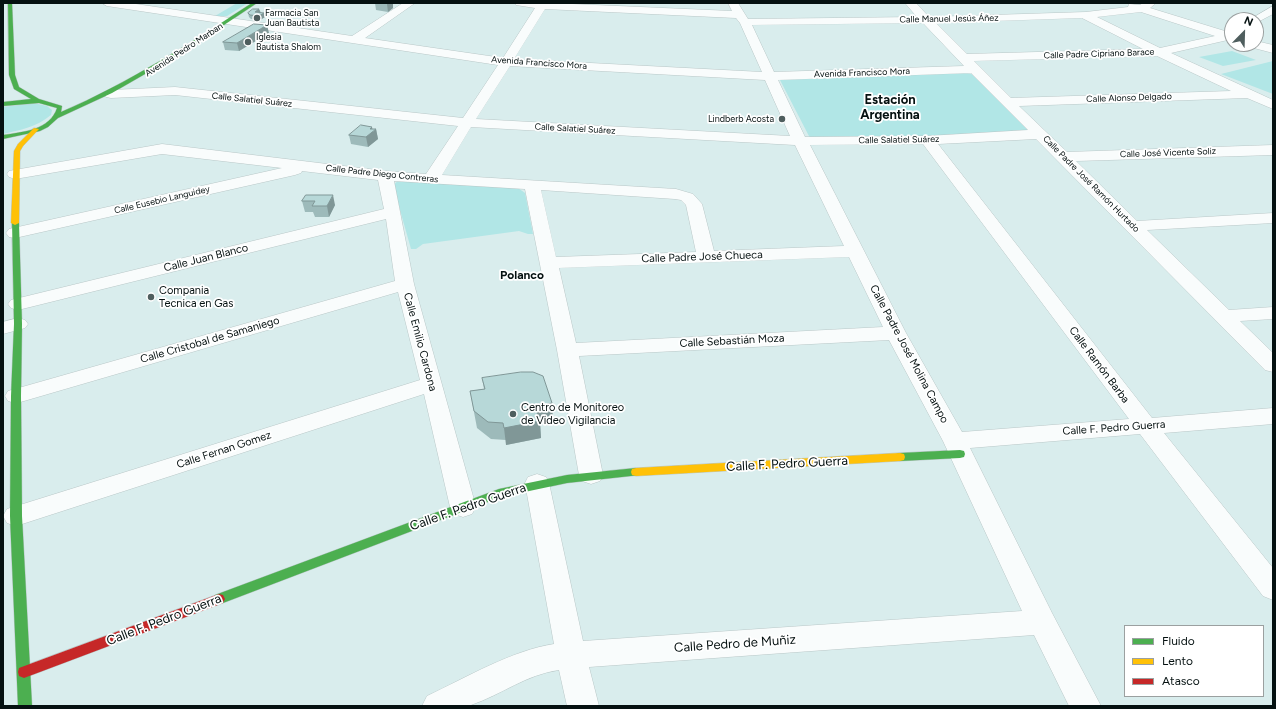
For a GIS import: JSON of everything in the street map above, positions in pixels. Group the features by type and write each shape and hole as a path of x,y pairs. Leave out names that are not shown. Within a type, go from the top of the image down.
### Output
{"main road":[{"path":"10,3 12,75 16,88 37,100"},
{"name":"Avenida Pedro Marban","path":"36,129 46,125 58,116 111,94 153,70 255,3"},
{"name":"Avenida Pedro Marban","path":"37,100 49,102 111,94"},
{"path":"3,104 37,100"},
{"path":"49,102 60,107 61,112 58,116"},
{"path":"3,137 36,129"},
{"path":"25,706 16,516 16,396 11,326 18,304 12,172 20,145 36,129"},
{"name":"Calle F. Pedro Guerra","path":"24,672 463,507 500,494 537,484 591,475 957,447"}],"street":[{"name":"Avenida Francisco Mora","path":"107,3 506,62 770,76 969,63"},
{"path":"354,40 410,3"},
{"name":"Calle Manuel Jesús Áñez","path":"520,3 927,20 1086,15 1141,9 1151,3"},
{"name":"Calle Padre José Ramón Hurtado","path":"910,3 1063,157 1273,364"},
{"path":"1058,3 1086,15 1158,52 1273,105"},
{"path":"1122,3 1224,35"},
{"path":"431,179 543,4"},
{"path":"1264,14 1273,9"},
{"name":"Calle Padre José Molina Campo","path":"739,13 800,141 896,333 957,447 1042,622 1085,706"},
{"name":"Calle Padre Cipriano Barace","path":"969,63 1158,52 1224,38"},
{"name":"Calle Salatiel Suárez","path":"111,94 175,91 468,123 800,141 927,140 1040,134"},
{"name":"Calle Alonso Delgado","path":"1008,102 1250,94"},
{"name":"Calle Ramón Barba","path":"927,140 1146,426 1273,588"},
{"name":"Calle Padre Diego Contreras","path":"12,172 162,148 385,176 676,194 687,197 694,204 706,257"},
{"name":"Calle José Vicente Soliz","path":"1063,157 1273,150"},
{"name":"Calle Eusebio Languidey","path":"15,234 310,167"},
{"name":"Calle Emilio Cardona","path":"385,176 393,212 405,284 463,507"},
{"path":"532,186 567,350 591,475"},
{"name":"Calle Juan Blanco","path":"18,304 393,212"},
{"path":"1133,226 1273,218"},
{"name":"Calle Padre José Chueca","path":"548,263 855,251"},
{"name":"Calle Cristobal de Samaniego","path":"16,396 405,284"},
{"path":"1224,316 1273,313"},
{"name":"Calle Sebastián Moza","path":"567,350 896,333"},
{"name":"Calle Fernan Gomez","path":"16,516 432,384"},
{"name":"Calle F. Pedro Guerra","path":"957,447 1146,426 1273,416"},
{"path":"537,484 571,655 583,706"},
{"name":"Calle Pedro de Muñiz","path":"438,706 513,670 542,659 571,655 1042,622"}],"shaded area":[{"path":"237,3 248,3 227,16 215,16"},
{"path":"1235,52 1256,60 1223,66 1199,57"},
{"path":"1273,61 1273,94 1221,74"},
{"path":"964,73 977,75 1033,132 811,140 780,80 789,78"},
{"path":"34,103 47,106 52,110 51,115 34,125 3,134 3,107"},
{"path":"398,181 518,188 525,193 533,234 519,231 423,244 416,249 411,249 393,185"}],"building":[{"path":"253,9 259,9 255,12 264,13 259,16 250,15 248,13"},
{"path":"254,24 267,25 237,43 223,42"},
{"path":"361,125 372,127 370,129 376,129 366,137 349,135"},
{"path":"306,195 333,195 327,206 312,206 315,201 302,201"},
{"path":"521,372 533,372 543,376 552,403 535,407 540,421 504,428 503,423 488,422 474,411 470,391 485,389 482,378"}],"traffic: fast":[{"path":"10,3 12,75 16,88 37,100"},
{"path":"58,116 84,105 135,79 255,3"},
{"path":"3,104 39,101 60,107 57,115 46,126 38,130 3,137"},
{"path":"15,223 18,324 16,396 16,516 25,706"},
{"path":"900,457 960,454"},
{"path":"219,599 499,493 567,479 636,472"}],"traffic: slow":[{"path":"15,223 17,151 20,145 36,129"},
{"path":"636,472 900,457"}],"traffic: jam":[{"path":"24,672 219,599"}],"place":[{"name":"Farmacia San Juan Bautista","path":"257,18"},
{"name":"Iglesia Bautista Shalom","path":"248,42"},
{"name":"Lindberb Acosta","path":"782,119"},
{"name":"Compania Tecnica en Gas","path":"151,297"},
{"name":"Centro de Monitoreo de Video Vigilancia","path":"513,414"}],"district":[{"name":"Estación Argentina","path":"890,108"},
{"name":"Polanco","path":"522,275"}]}
